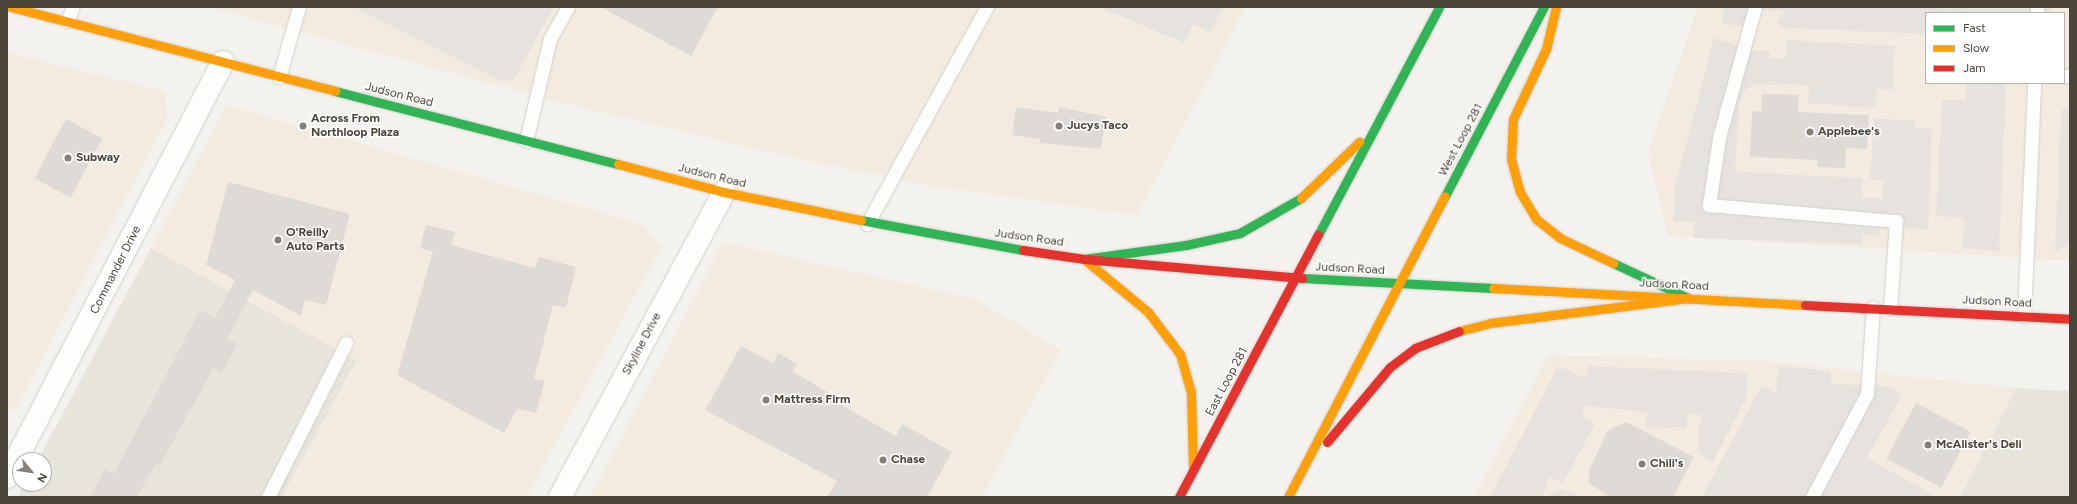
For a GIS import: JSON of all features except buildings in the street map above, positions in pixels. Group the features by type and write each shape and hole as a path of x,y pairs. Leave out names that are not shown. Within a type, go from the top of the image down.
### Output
{"main road":[{"name":"Judson Road","path":"11,7 724,192 867,224 1084,259 1296,278 1873,307 2070,319"},
{"path":"1296,278 1439,7"},
{"name":"West Loop 281","path":"1400,283 1544,7"},
{"path":"1556,7 1546,49 1513,119 1511,160 1520,192 1536,219 1560,238 1688,298"},
{"path":"1084,259 1211,240 1261,224 1320,181 1379,120"},
{"path":"1084,259 1148,312 1180,354 1191,392 1193,471"},
{"name":"East Loop 281","path":"1179,497 1296,278"},
{"path":"1288,497 1400,283"},
{"path":"1298,477 1380,378 1427,342 1490,322 1688,298"}],"street":[{"name":"Commander Drive","path":"7,477 223,62"},
{"name":"Skyline Drive","path":"560,497 724,192"}],"lane":[{"path":"67,21 73,7"},
{"path":"279,77 299,7"},
{"path":"526,140 550,39 568,7"},
{"path":"867,224 987,7"},
{"path":"1755,7 1719,138 1709,205 1896,221 1890,308"},
{"path":"2024,316 2034,84"},
{"path":"1812,497 1867,394 1873,307"},
{"path":"268,497 346,343"}],"shaded area":[{"path":"208,7 1246,7 1137,215 930,186 762,151 555,101"},
{"path":"353,7 554,7 513,81 499,80"},
{"path":"1099,7 1223,7 1210,33 1193,24 1184,43"},
{"path":"1698,7 2070,7 2070,261 1668,236 1648,152"},
{"path":"1725,7 2052,7 2051,12 1925,12 1925,34 1784,28 1777,23 1784,11 1750,9 1745,27 1721,23"},
{"path":"1714,38 1755,51 1770,51 1770,58 1786,58 1786,40 1895,46 1893,90 1877,89 1875,108 1808,103 1809,85 1754,84 1745,90 1739,103 1735,172 1863,178 1862,198 1882,198 1883,180 1870,179 1874,118 1915,121 1914,127 1932,128 1928,229 1880,228 1879,237 1863,234 1861,244 1693,238 1695,223 1673,221 1675,186"},
{"path":"7,52 164,91 168,118 15,411 7,407"},
{"path":"1967,84 2006,84 1999,251 1962,248 1965,218 1936,216 1942,100 1966,100"},
{"path":"226,105 643,224 661,247 527,497 282,497 357,360 151,248"},
{"path":"2070,106 2070,243 2055,253 2061,111"},
{"path":"723,242 975,299 1061,350 982,497 590,497"},
{"path":"151,248 357,360 282,497 18,497 21,492 52,492 52,452 42,452"},
{"path":"1548,355 1768,361 2016,388 1960,497 1474,497"},
{"path":"1558,366 1586,378 1589,366 1748,373 1746,398 1713,462 1697,452 1701,415 1688,414 1686,428 1646,427 1647,412 1586,406 1582,415 1595,424 1563,483 1548,477 1543,497 1490,497"},
{"path":"1778,366 1830,371 1831,384 1886,386 1902,395 1867,458 1937,497 1702,497 1762,385 1776,392"},
{"path":"2016,388 2070,391 2070,497 1960,497"},
{"path":"1562,488 1579,497 1545,497"}],"traffic: fast":[{"path":"1318,235 1439,7"},
{"path":"1445,196 1544,7"},
{"path":"335,91 618,164"},
{"path":"1084,259 1186,245 1240,233 1301,198"},
{"path":"861,220 1023,250"},
{"path":"1613,263 1688,298"},
{"path":"1302,278 1493,288"}],"traffic: slow":[{"path":"11,7 335,91"},
{"path":"1556,7 1546,49 1513,119 1511,159 1520,192 1536,219 1560,238 1613,263"},
{"path":"1301,198 1359,142"},
{"path":"618,164 724,192 861,220"},
{"path":"1288,497 1445,196"},
{"path":"1084,259 1148,312 1180,354 1191,392 1193,467"},
{"path":"1493,288 1805,305"},
{"path":"1459,331 1490,323 1688,298"}],"traffic: jam":[{"path":"1179,497 1318,235"},
{"path":"1023,250 1084,259 1302,278"},
{"path":"1805,305 2070,319"},
{"path":"1327,442 1390,367 1415,348 1459,331"}],"place":[{"name":"Across From Northloop Plaza","path":"303,126"},
{"name":"Jucys Taco","path":"1059,126"},
{"name":"Applebee's","path":"1810,132"},
{"name":"Subway","path":"68,158"},
{"name":"O'Reilly Auto Parts","path":"278,240"},
{"name":"Mattress Firm","path":"766,400"},
{"name":"McAlister's Deli","path":"1928,445"},
{"name":"Chase","path":"883,460"},
{"name":"Chili's","path":"1642,464"}]}
